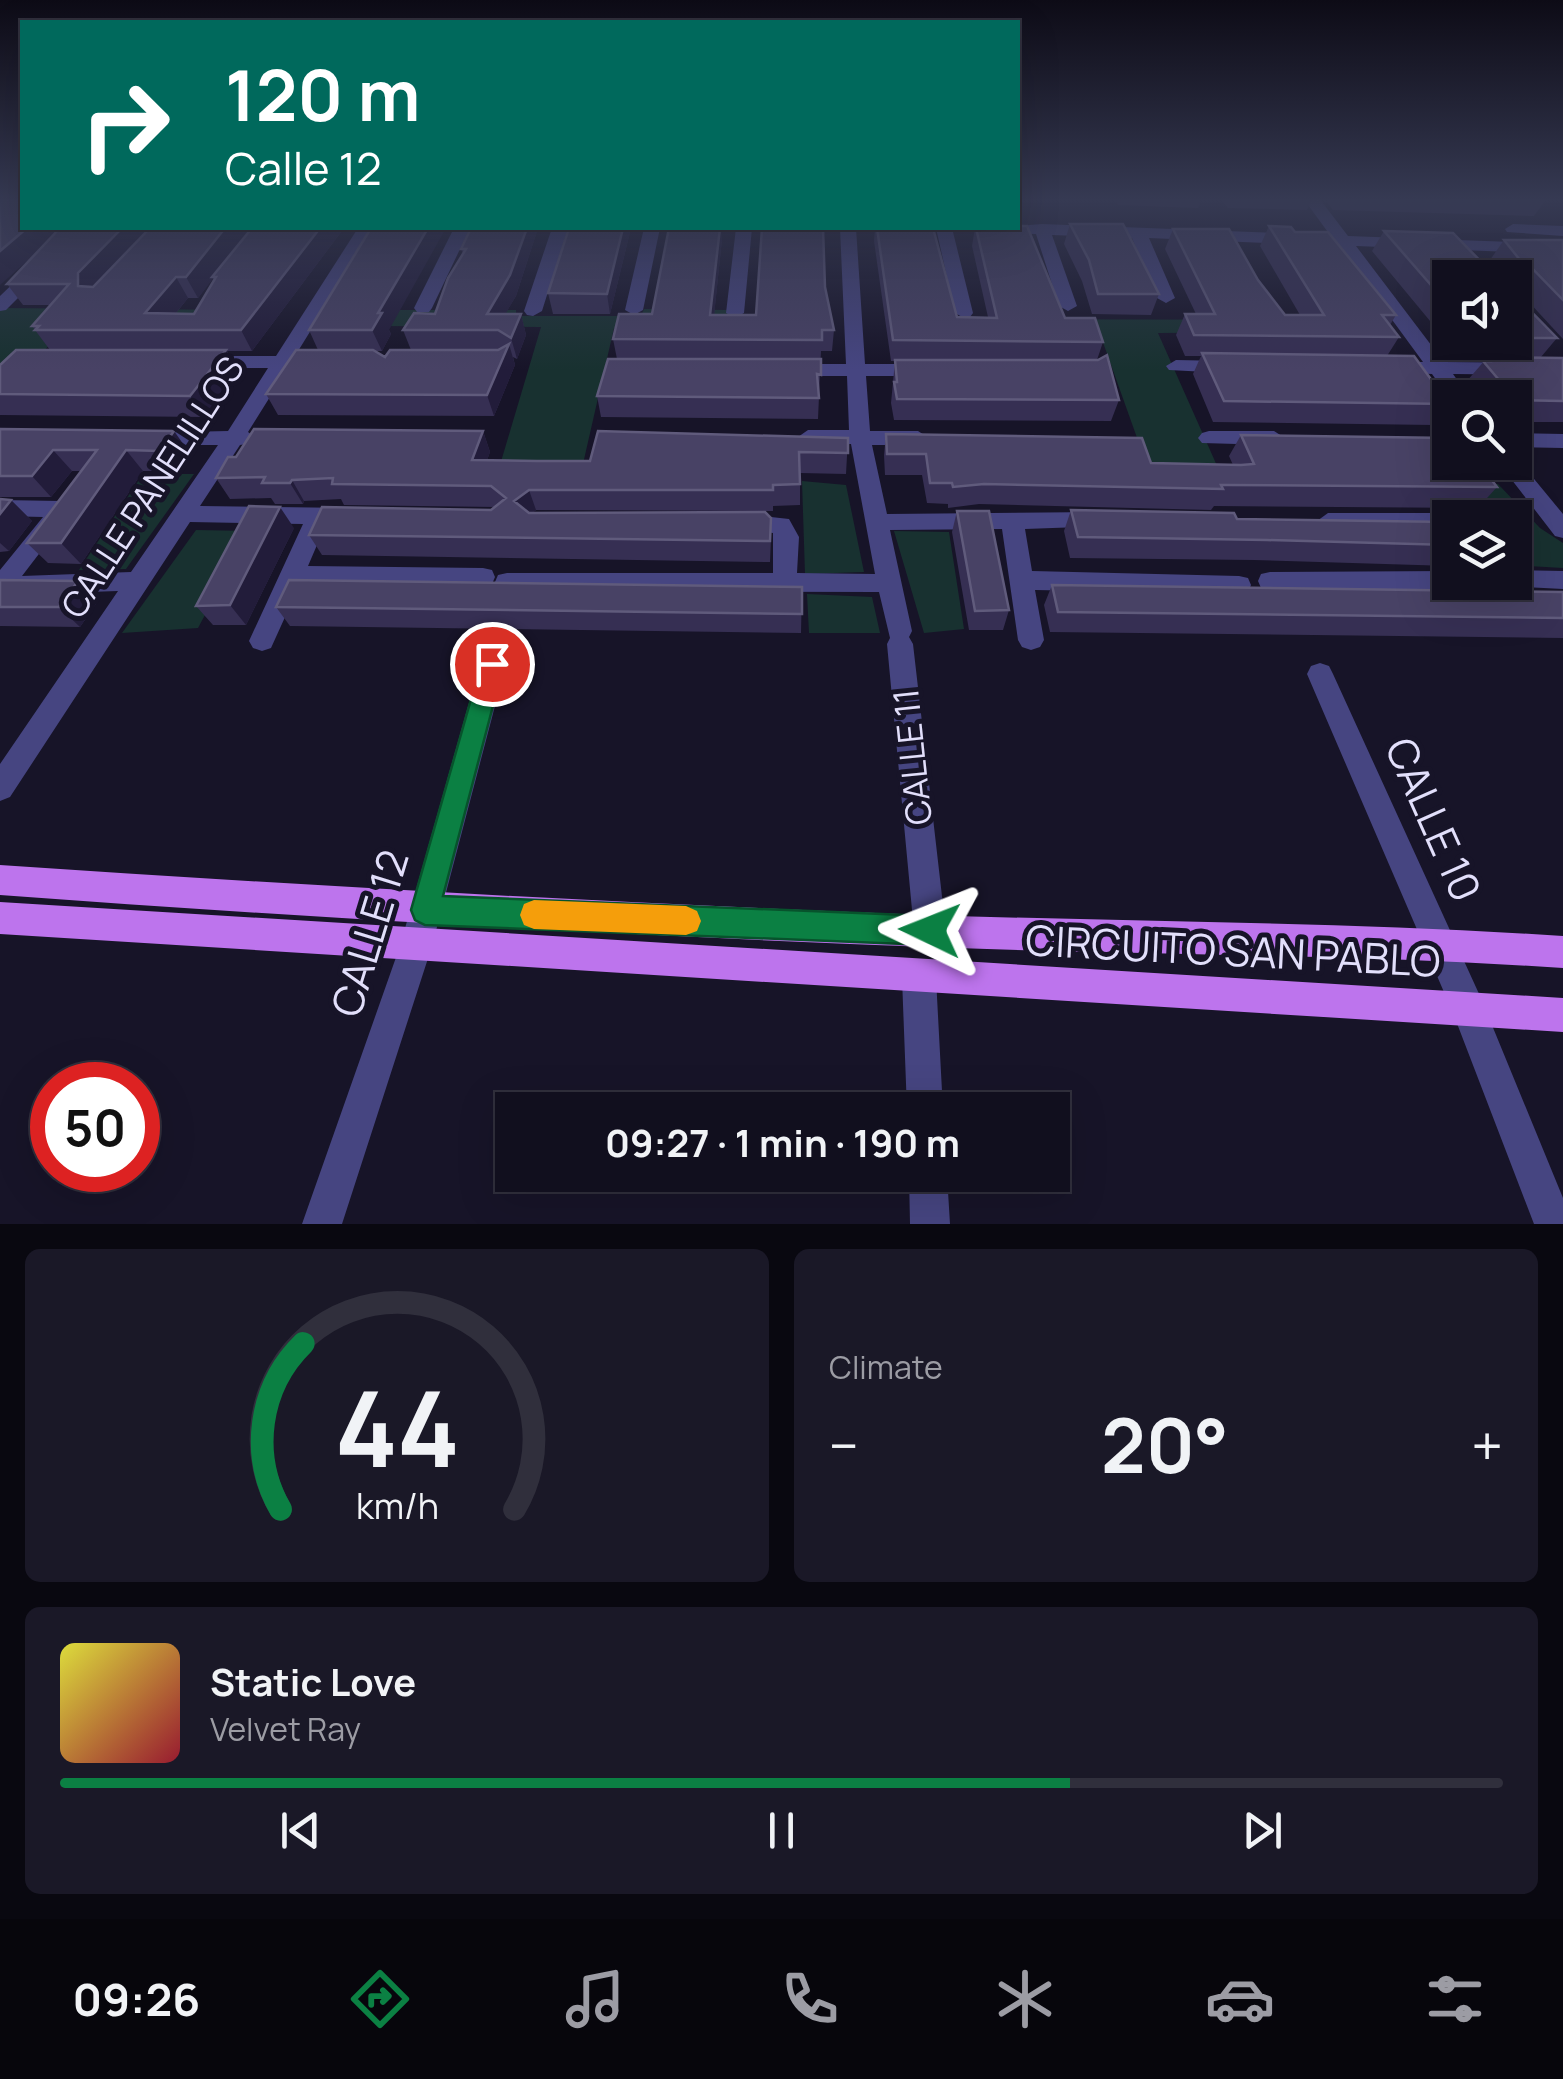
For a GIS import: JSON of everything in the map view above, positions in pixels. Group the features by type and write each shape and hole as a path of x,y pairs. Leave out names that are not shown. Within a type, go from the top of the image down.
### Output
{"main road":[{"name":"CIRCUITO SAN PABLO","path":"0,880 425,910 930,930 1440,944 1563,952"},
{"name":"CIRCUITO SAN PABLO","path":"0,918 919,978 1563,1014"}],"street":[{"path":"0,306 52,255"},
{"name":"CALLE PANELILLOS","path":"0,788 234,438 349,255"},
{"path":"423,308 449,255"},
{"path":"533,311 551,255"},
{"path":"634,310 646,255"},
{"path":"735,313 741,255"},
{"name":"CALLE 11","path":"849,255 860,438 900,637 930,930"},
{"path":"950,255 964,313"},
{"path":"1051,255 1068,306"},
{"path":"1148,255 1166,298"},
{"path":"1351,255 1447,380"},
{"path":"185,362 317,362"},
{"path":"1176,366 1251,367"},
{"path":"1363,368 1563,369"},
{"path":"778,370 953,370"},
{"path":"785,437 937,438"},
{"path":"117,438 273,438"},
{"path":"1209,438 1302,438"},
{"path":"1532,440 1563,441"},
{"path":"1522,480 1560,527"},
{"path":"0,508 65,502 1,586"},
{"path":"182,514 373,517"},
{"path":"262,641 318,516"},
{"path":"1012,518 1032,640"},
{"path":"875,522 1126,520"},
{"path":"1303,521 1432,521"},
{"path":"709,522 781,525 787,538 785,583"},
{"path":"292,574 888,583"},
{"path":"1532,577 1563,580"},
{"path":"1020,580 1238,585"},
{"path":"1270,582 1432,580"},
{"path":"1,586 140,581"},
{"name":"CALLE 12","path":"322,1224 416,946 492,664"},
{"name":"CALLE 10","path":"1320,674 1468,1008 1554,1224"},
{"path":"919,978 924,1092"},
{"path":"929,1192 930,1224"}],"green space":[{"path":"0,308 246,310 64,329 0,399"},
{"path":"644,309 729,310 727,315 786,330 614,328 580,477 497,475 541,327 371,326 379,310 516,310 516,316 641,316"},
{"path":"918,319 1327,320 1337,332 1158,333 1222,477 1151,477 1100,334"},
{"path":"143,474 194,474 126,569 79,570"},
{"path":"802,481 846,485 864,572 805,574"},
{"path":"1466,481 1498,484 1513,500 1480,500"},
{"path":"1532,520 1563,543 1563,568 1532,566"},
{"path":"196,530 250,531 198,628 122,633"},
{"path":"894,531 949,532 964,629 924,633"},
{"path":"807,594 872,597 880,633 809,633"}],"building":[{"path":"34,255 95,255 78,273 78,286 93,287 124,255 203,255 186,277 176,277 145,313 194,314 216,277 212,277 230,255 299,255 241,330 35,330 39,326 32,326 69,284 7,284"},
{"path":"355,255 412,255 372,330 309,330"},
{"path":"462,255 517,255 487,314 521,314 511,338 498,330 403,330 414,313 435,314 448,278"},
{"path":"560,255 616,255 607,294 548,293"},
{"path":"664,255 717,255 710,315 756,315 760,255 824,255 825,287 834,330 822,330 822,340 613,339 619,314 652,314"},
{"path":"881,255 940,255 957,317 997,318 982,255 1039,255 1065,318 1095,318 1103,342 893,340"},
{"path":"1086,255 1139,255 1159,294 1098,294"},
{"path":"1186,255 1244,255 1285,315 1324,315 1287,255 1347,255 1396,315 1382,315 1399,337 1194,335 1185,314 1215,314"},
{"path":"1405,255 1475,255 1479,260 1432,260 1432,286"},
{"path":"1516,255 1563,255 1563,300 1532,268 1532,260"},
{"path":"1532,312 1557,338 1532,338"},
{"path":"509,344 487,395 266,394 296,350 373,350 385,357 390,350 498,350"},
{"path":"16,350 226,350 190,396 0,394 0,365"},
{"path":"1202,353 1414,356 1432,381 1432,404 1224,401"},
{"path":"1107,355 1119,400 897,399 894,382 895,360 1098,360"},
{"path":"1563,358 1563,401 1532,400 1532,380 1499,380 1483,361"},
{"path":"608,359 821,359 821,375 817,374 819,398 597,396"},
{"path":"0,429 174,431 160,451 126,450 61,543 27,543 97,450 53,450 32,476 0,476"},
{"path":"254,429 483,431 472,460 590,461 598,431 848,438 848,453 799,452 800,484 773,485 773,490 529,490 514,501 529,513 765,512 771,518 770,541 309,535 322,507 491,510 506,498 491,486 332,484 333,478 262,483 265,477 216,478 228,457 236,457"},
{"path":"886,434 1142,438 1151,463 1241,465 1254,464 1241,435 1432,438 1432,480 1492,480 1497,487 953,487 952,483 930,483 926,454 887,454"},
{"path":"0,499 11,500 0,514"},
{"path":"249,506 280,507 230,605 196,606"},
{"path":"1071,510 1234,513 1237,519 1432,522 1432,545 1078,537"},
{"path":"957,511 989,511 1009,610 975,611"},
{"path":"0,580 78,581 59,607 0,607"},
{"path":"289,580 802,587 802,614 276,607"},
{"path":"1052,585 1432,590 1432,600 1532,600 1532,592 1563,592 1563,618 1058,612"}],"slow traffic":[{"path":"534,915 686,921"}],"route":[{"path":"492,664 425,910 930,930"}]}
